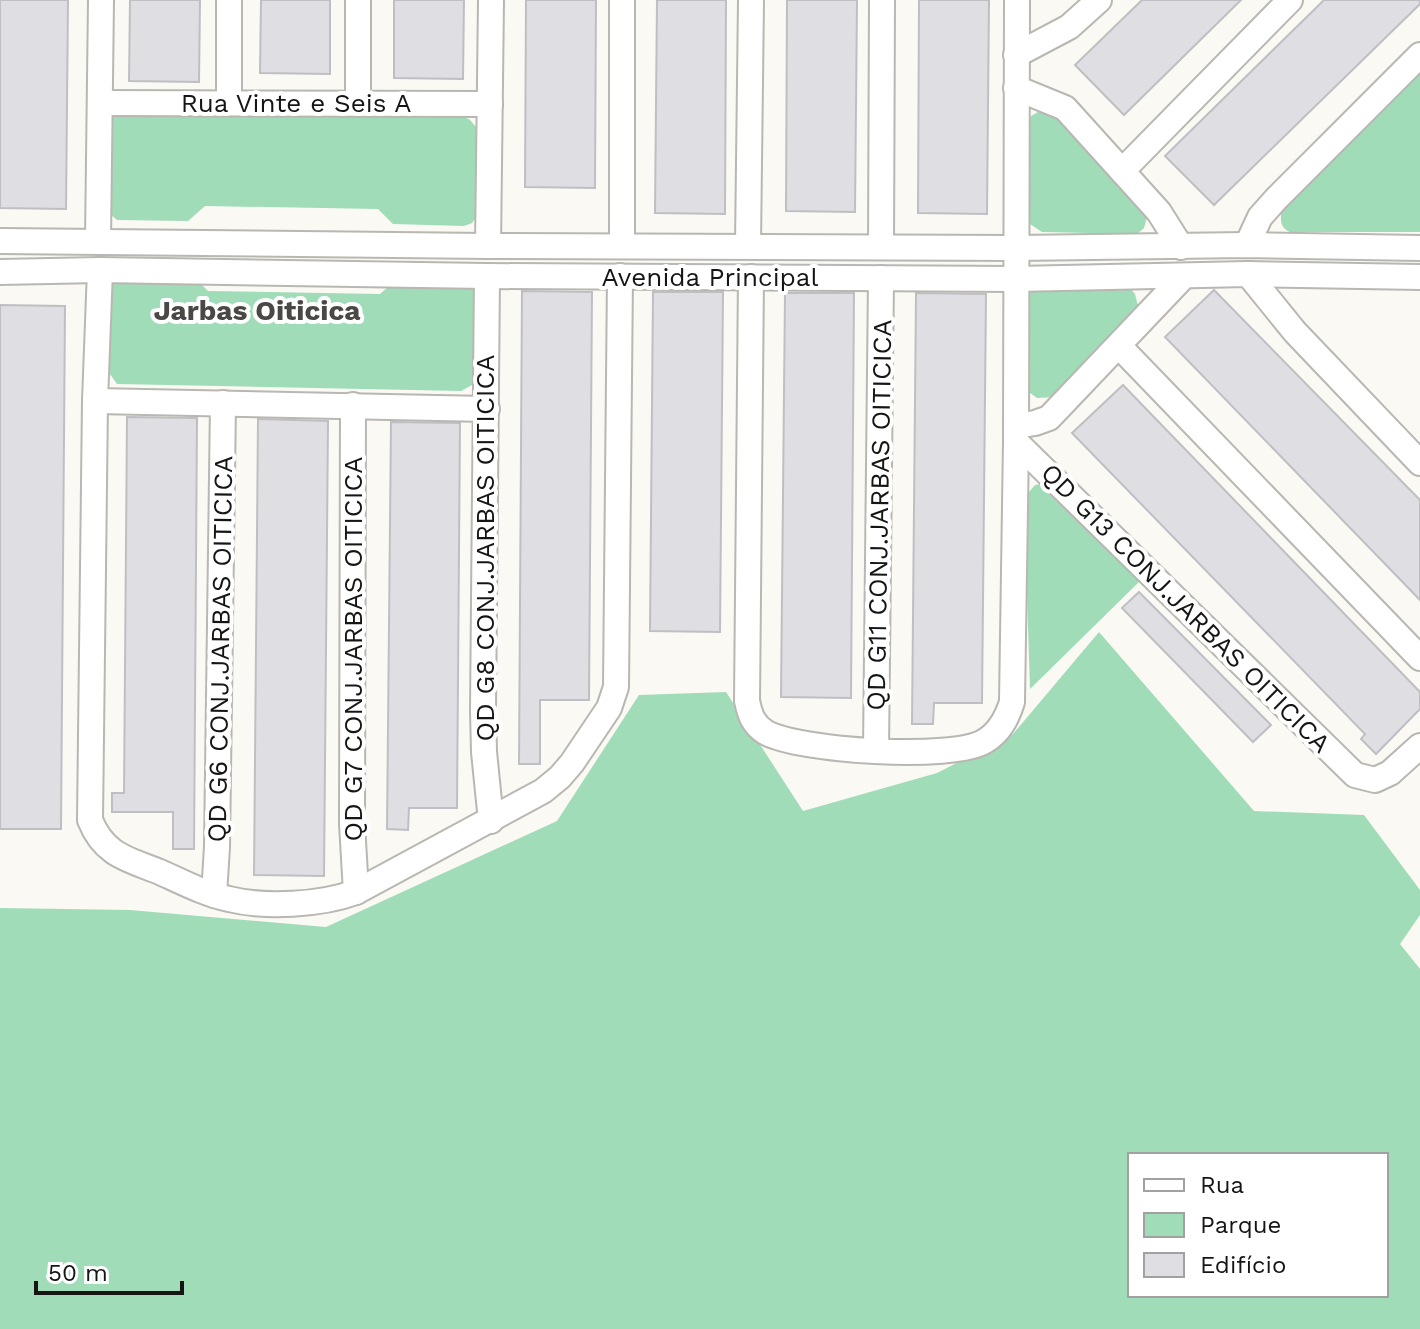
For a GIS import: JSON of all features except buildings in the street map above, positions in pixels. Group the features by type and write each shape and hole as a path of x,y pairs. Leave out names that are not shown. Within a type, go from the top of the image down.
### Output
{"street":[{"path":"98,240 101,0"},
{"path":"229,0 229,103"},
{"path":"358,0 358,104"},
{"path":"488,246 491,0"},
{"path":"622,0 622,246"},
{"path":"748,245 751,0"},
{"path":"881,247 882,0"},
{"path":"751,277 747,701 750,714 757,725 768,733 790,741 876,751 970,748 985,741 1006,719 1012,702 1017,0"},
{"path":"1016,55 1069,27 1099,0"},
{"path":"1122,171 1290,0"},
{"path":"1247,245 1260,217 1276,199 1420,55"},
{"path":"1016,88 1065,108 1159,212 1181,247"},
{"name":"Rua Vinte e Seis A","path":"101,103 490,104"},
{"name":"Avenida Principal","path":"0,241 488,246 1016,248 1247,245 1420,248"},
{"path":"294,273 295,243"},
{"path":"100,270 95,401 90,820 98,839 114,853 214,895 250,903 314,902 356,892 491,821 543,791 560,777 609,708 616,687 620,276"},
{"name":"Avenida Principal","path":"0,272 100,270 1016,279 1248,274 1420,277"},
{"path":"1248,274 1295,332 1420,463"},
{"name":"QD G8 CONJ.JARBAS OITICICA","path":"487,276 484,752 491,821"},
{"path":"1016,434 1049,418 1184,276"},
{"name":"QD G11 CONJ.JARBAS OITICICA","path":"876,751 881,278"},
{"path":"1119,346 1420,658"},
{"path":"95,401 487,409"},
{"name":"QD G6 CONJ.JARBAS OITICICA","path":"214,895 223,403"},
{"name":"QD G7 CONJ.JARBAS OITICICA","path":"353,405 352,824 356,892"},
{"name":"QD G13 CONJ.JARBAS OITICICA","path":"1016,434 1355,775 1375,780 1390,773 1420,746"}],"green space":[{"path":"1420,67 1420,232 1286,230 1281,221 1282,205"},
{"path":"124,107 463,117 478,129 477,216 472,223 464,226 393,224 378,209 205,206 188,221 117,220 109,213 110,116"},
{"path":"1045,108 1053,108 1149,210 1144,228 1137,234 1042,232 1027,222 1027,123 1031,116"},
{"path":"191,274 208,291 380,294 395,281 466,281 477,288 476,379 461,391 117,384 107,370 110,283 114,279"},
{"path":"1130,288 1139,310 1056,397 1037,398 1022,387 1025,298 1033,290"},
{"path":"1046,483 1142,579 1030,689 1024,498 1035,485"},
{"path":"1099,632 1254,811 1364,815 1420,890 1420,915 1400,944 1420,969 1420,1329 0,1329 0,908 130,910 326,927 557,821 639,695 726,692 803,811 937,773 1013,734"}],"district":[{"name":"Jarbas Oiticica","path":"257,310"}]}
